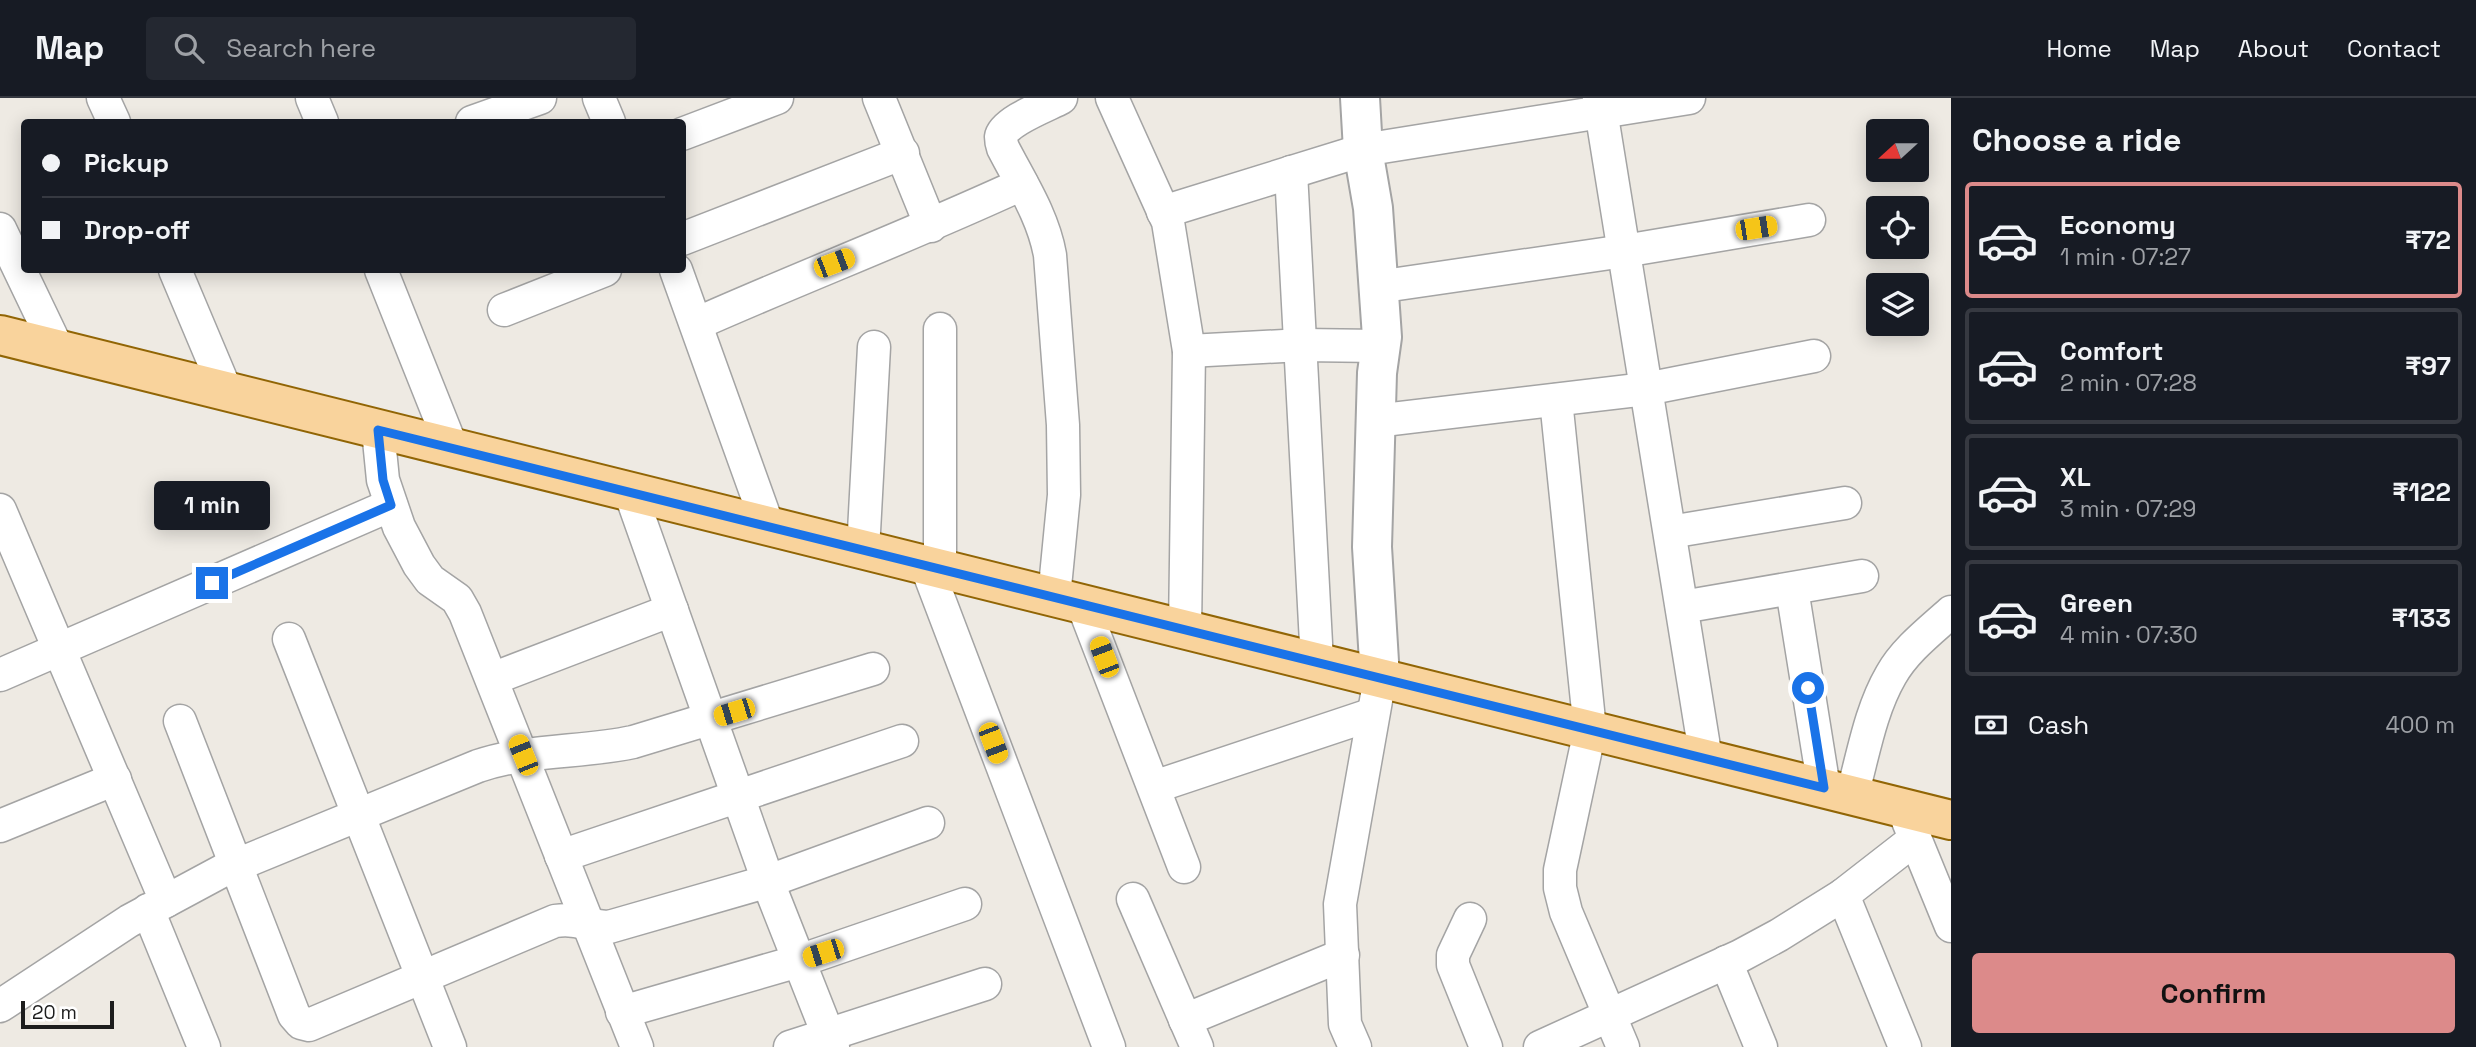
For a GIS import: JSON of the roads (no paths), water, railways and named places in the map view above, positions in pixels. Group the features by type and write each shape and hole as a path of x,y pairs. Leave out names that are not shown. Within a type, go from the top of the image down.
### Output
{"main road":[{"path":"0,335 1317,662 1376,696 1590,730 1838,792 1909,823 1951,820"}],"street":[{"path":"103,98 113,119"},
{"path":"312,98 321,119"},
{"path":"480,119 540,98"},
{"path":"599,98 608,119"},
{"path":"686,132 777,98"},
{"path":"879,98 930,226"},
{"path":"1061,98 1004,129 1001,137 1003,148 1046,236 1050,255 1063,425 1069,601 1153,787 1184,867"},
{"path":"1112,98 1168,222 1189,351 1185,630"},
{"path":"1354,1047 1345,1024 1340,904 1376,696 1372,547 1375,421 1382,337 1373,208 1363,150 1360,98"},
{"path":"1163,212 1363,150 1600,105 1689,98"},
{"path":"1600,105 1706,759"},
{"path":"686,237 902,153"},
{"path":"1291,172 1317,662"},
{"path":"696,324 834,263 930,226 1022,184"},
{"path":"1377,287 1624,251 1809,219"},
{"path":"0,229 21,273"},
{"path":"21,273 58,350"},
{"path":"176,273 226,391"},
{"path":"382,273 452,448"},
{"path":"504,310 597,273"},
{"path":"677,273 768,526"},
{"path":"940,329 933,567 1109,1047"},
{"path":"1189,351 1302,345 1380,346"},
{"path":"863,550 874,347"},
{"path":"1375,421 1646,390 1814,356"},
{"path":"1556,400 1590,730 1560,870 1560,888 1566,912 1623,1047"},
{"path":"378,430 383,480 391,505 419,565 430,579 457,599 461,606 523,755 585,922 637,1047"},
{"path":"630,492 769,881 830,1041"},
{"path":"1670,532 1845,503"},
{"path":"0,675 391,505"},
{"path":"0,510 115,779 204,1047"},
{"path":"1682,607 1862,576"},
{"path":"1793,589 1838,792"},
{"path":"492,679 672,610"},
{"path":"1838,792 1891,674 1912,648 1951,612"},
{"path":"289,639 450,1047"},
{"path":"0,1006 157,906 236,865 478,766 505,757 621,745 873,669"},
{"path":"1153,787 1376,696"},
{"path":"180,720 295,1015 301,1023 309,1025 555,921 572,919 609,927 769,881 928,823"},
{"path":"561,856 902,741"},
{"path":"0,826 115,779"},
{"path":"1540,1047 1726,962 1780,934 1843,895 1909,823 1951,926"},
{"path":"1843,895 1905,1047"},
{"path":"1133,899 1191,1033 1343,955"},
{"path":"622,1012 799,961 965,904"},
{"path":"1470,919 1456,945 1453,965 1486,1047"},
{"path":"1726,962 1761,1047"},
{"path":"790,1047 830,1041 985,984"}]}
